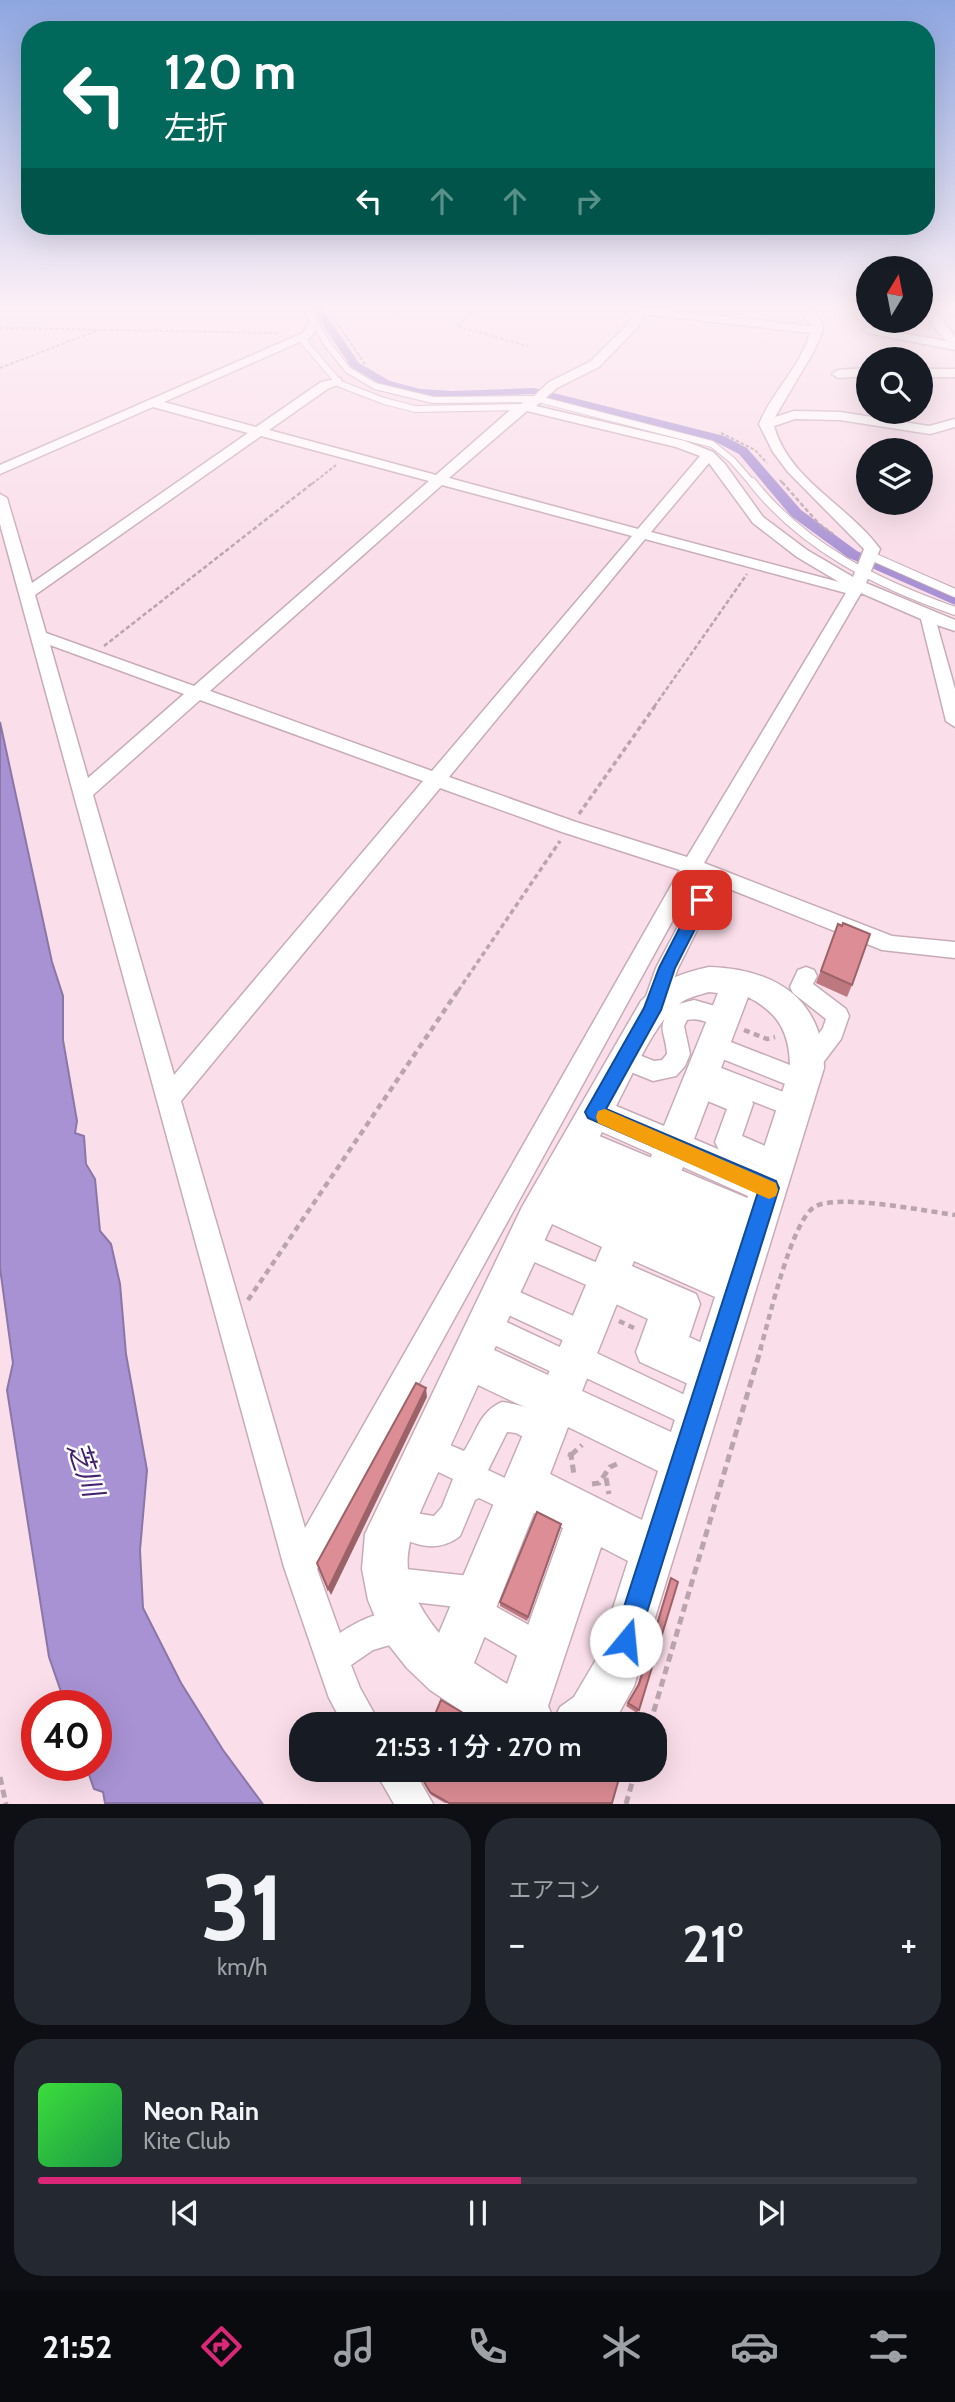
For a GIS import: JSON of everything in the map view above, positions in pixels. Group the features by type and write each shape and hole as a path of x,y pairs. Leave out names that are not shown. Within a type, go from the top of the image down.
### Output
{"street":[{"path":"0,470 178,391"},
{"path":"26,594 318,391"},
{"path":"83,793 440,479 537,398 549,391"},
{"path":"300,1567 692,866 863,572 872,549 827,507 776,448 766,424 784,391"},
{"path":"537,398 680,444 708,456 720,469 742,503 757,518 863,572 930,617 955,626"},
{"path":"152,403 755,564 863,572"},
{"path":"766,424 794,415 840,416 930,430 947,423 955,424"},
{"path":"167,1099 434,778 708,456"},
{"path":"0,498 300,1567 345,1698 355,1712"},
{"path":"930,617 928,622 955,721"},
{"path":"40,636 569,827 692,866 826,927 890,944 955,950"},
{"path":"508,1712 447,1672 428,1656 394,1605 383,1555 387,1534 523,1244 652,1010 667,968 702,900"},
{"path":"802,1085 833,1032 838,1016 802,987 806,976"},
{"path":"652,1010 673,989 692,981 714,978 720,1037 741,1104 728,1142 757,1227"},
{"path":"592,1712 617,1669 802,1085 807,1052 802,1029 778,1000 720,1037 667,1160"},
{"path":"624,1059 653,1071 668,1069 678,1057 679,1045 672,1025 679,1013 694,1009 757,1070 802,1085"},
{"path":"569,1159 667,1160 757,1227"},
{"path":"569,1159 757,1227"},
{"path":"447,1672 521,1492 564,1399 611,1268 569,1159"},
{"path":"611,1268 757,1227"},
{"path":"523,1244 611,1268 665,1312 650,1352 706,1385"},
{"path":"484,1327 539,1322 564,1399"},
{"path":"484,1327 564,1399 683,1460"},
{"path":"426,1450 461,1467 472,1466 485,1447 489,1430 502,1417 520,1419 564,1399 706,1385"},
{"path":"395,1517 425,1533 436,1533 453,1518 464,1489 480,1482 521,1492 593,1496 654,1550"},
{"path":"527,1712 542,1651 593,1496"},
{"path":"332,1658 365,1636 394,1605 476,1602 542,1651"},
{"path":"401,1782 415,1804"}],"lane":[{"path":"361,391 384,401 415,409 537,398"},
{"path":"392,391 433,400 537,398 712,444 731,456 780,515 828,553 863,572 955,611"},
{"path":"863,572 955,593"}],"path":[{"path":"93,655 348,455"},
{"path":"231,1325 569,827 755,564"},
{"path":"720,1037 742,1029 768,1039 775,1038 778,1030"},
{"path":"654,1712 791,1245 804,1214 819,1204 842,1202 955,1215"},
{"path":"564,1399 581,1446 589,1444"},
{"path":"564,1399 571,1469 593,1496"},
{"path":"593,1496 607,1489 607,1462"},
{"path":"593,1496 606,1472 616,1463 625,1462"},
{"path":"0,1777 6,1804"},
{"path":"626,1804 632,1782"}],"water":[{"name":"芝川","path":"0,722 52,962 63,996 63,1040 77,1121 75,1133 84,1136 86,1164 95,1179 100,1231 111,1244 120,1284 126,1354 147,1470 140,1550 143,1608 181,1683 223,1750 262,1803 105,1803 103,1792 94,1789 91,1781 112,1781 112,1690 60,1690 49,1657 7,1390 13,1363 0,1268"}],"building":[{"path":"843,923 870,934 852,985 821,971 838,924 842,926"},
{"path":"416,1383 426,1388 328,1589 317,1563"},
{"path":"537,1512 561,1524 528,1617 500,1602"},
{"path":"671,1578 678,1582 639,1710 628,1703 639,1684"},
{"path":"441,1700 462,1712 436,1712"},
{"path":"424,1782 618,1782 612,1803 449,1803 430,1792"}],"waterway":[{"path":"417,391 453,394 529,391"},
{"path":"535,391 720,439 743,451 796,513 852,554 955,601"}],"slow traffic":[{"path":"605,1117 769,1190"}],"route":[{"path":"626,1641 769,1188 594,1112 652,1010 667,968 702,900"}]}
